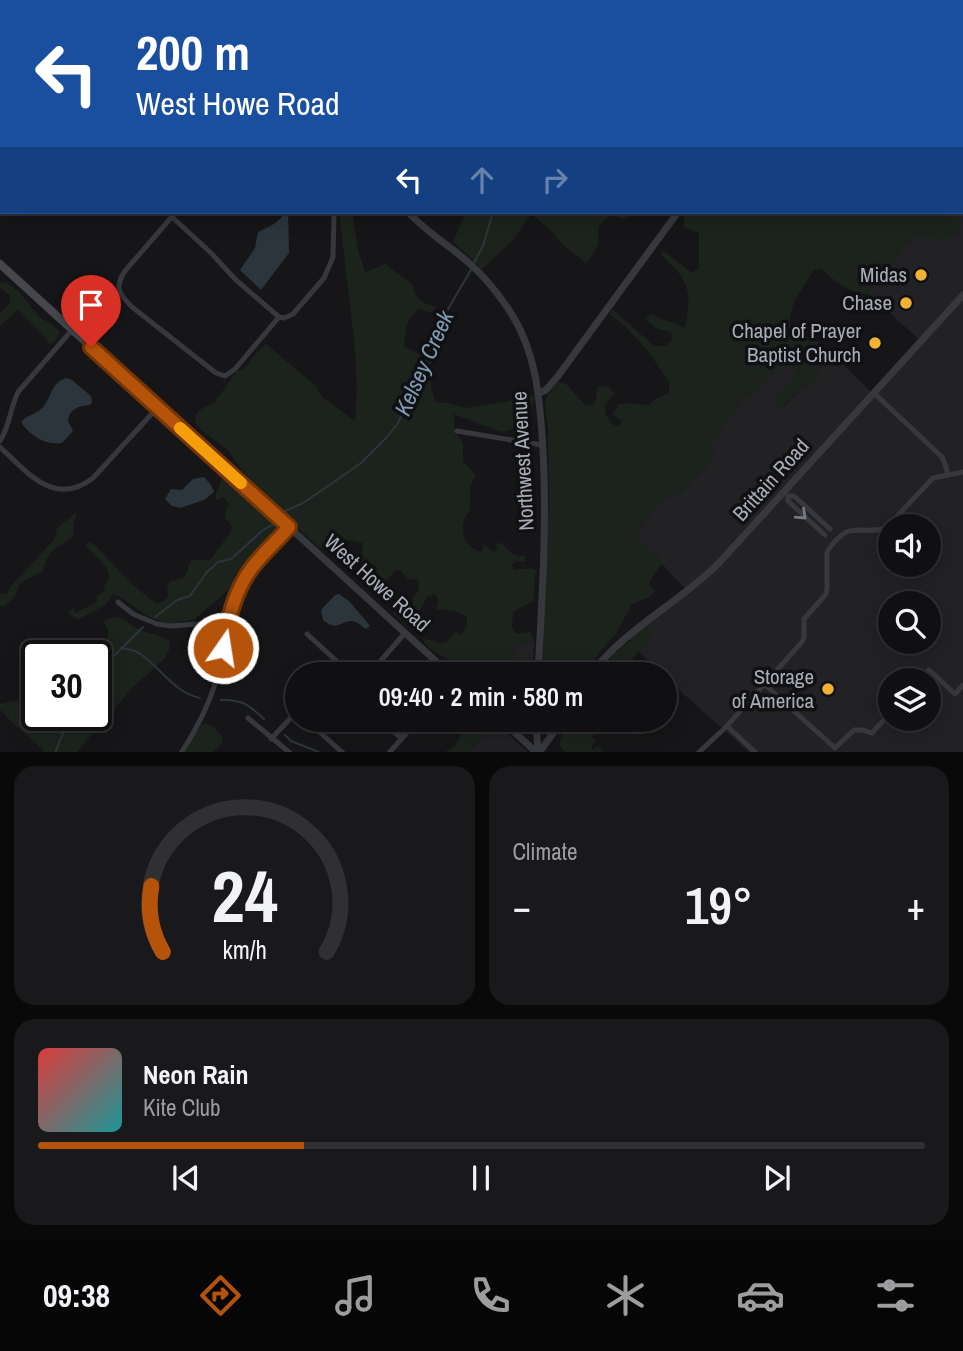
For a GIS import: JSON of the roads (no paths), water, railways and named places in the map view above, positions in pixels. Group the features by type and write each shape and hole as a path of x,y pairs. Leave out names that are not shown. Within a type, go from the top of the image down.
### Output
{"main road":[{"name":"West Howe Road","path":"1,266 289,527"}],"street":[{"path":"279,317 235,369 221,376 132,307 119,289 121,277 174,214 236,280 279,317 284,318 293,314 324,278 333,257 334,214"},
{"name":"Northwest Avenue","path":"410,214 472,265 490,284 516,321 531,358 539,393 545,511 539,662"},
{"path":"539,393 546,390 558,376 677,214"},
{"name":"Brittain Road","path":"602,662 624,639 712,570 786,494 963,295"},
{"path":"0,441 8,427 18,392 72,330"},
{"path":"874,393 942,457 948,475"},
{"path":"0,447 43,484 58,489 72,489 93,478 158,407"},
{"path":"457,431 542,445"},
{"path":"698,752 727,726 802,642 804,619 827,589 827,555 831,546 847,531 887,528 932,479 963,472"},
{"path":"825,535 788,501 786,494 794,496 830,529"},
{"path":"181,752 209,703 235,600 247,576 264,553 289,527"},
{"name":"West Howe Road","path":"289,527 437,662"},
{"path":"118,602 133,614 157,624 197,624 227,630"},
{"path":"379,662 405,633"},
{"path":"307,634 338,662"},
{"path":"941,681 956,694 963,685"},
{"path":"764,684 833,750 854,730 872,733 878,726"},
{"path":"248,718 286,751"},
{"path":"271,739 285,724"},
{"path":"727,726 757,752"},
{"path":"320,732 343,752"},
{"path":"394,732 401,739"},
{"path":"389,752 407,732"},
{"path":"515,732 538,752"},
{"path":"537,732 538,752"},
{"path":"538,752 553,732"}],"waterway":[{"name":"Kelsey Creek","path":"474,263 483,246 492,214"},
{"name":"Kelsey Creek","path":"285,511 303,503 361,463 398,423 444,316 472,268"},
{"name":"Kelsey Creek","path":"155,617 177,600 190,596 206,573 218,562 231,559 272,525"},
{"name":"Kelsey Creek","path":"112,658 143,627"},
{"path":"121,648 145,657 182,690 200,698"},
{"path":"221,700 245,704 264,719"},
{"name":"Kelsey Creek","path":"55,752 64,731"},
{"path":"285,735 291,741 318,752"}],"place":[{"name":"Midas","path":"921,275"},
{"name":"Chase","path":"906,303"},
{"name":"Chapel of Prayer Baptist Church","path":"875,343"},
{"name":"Storage of America","path":"828,689"}]}
